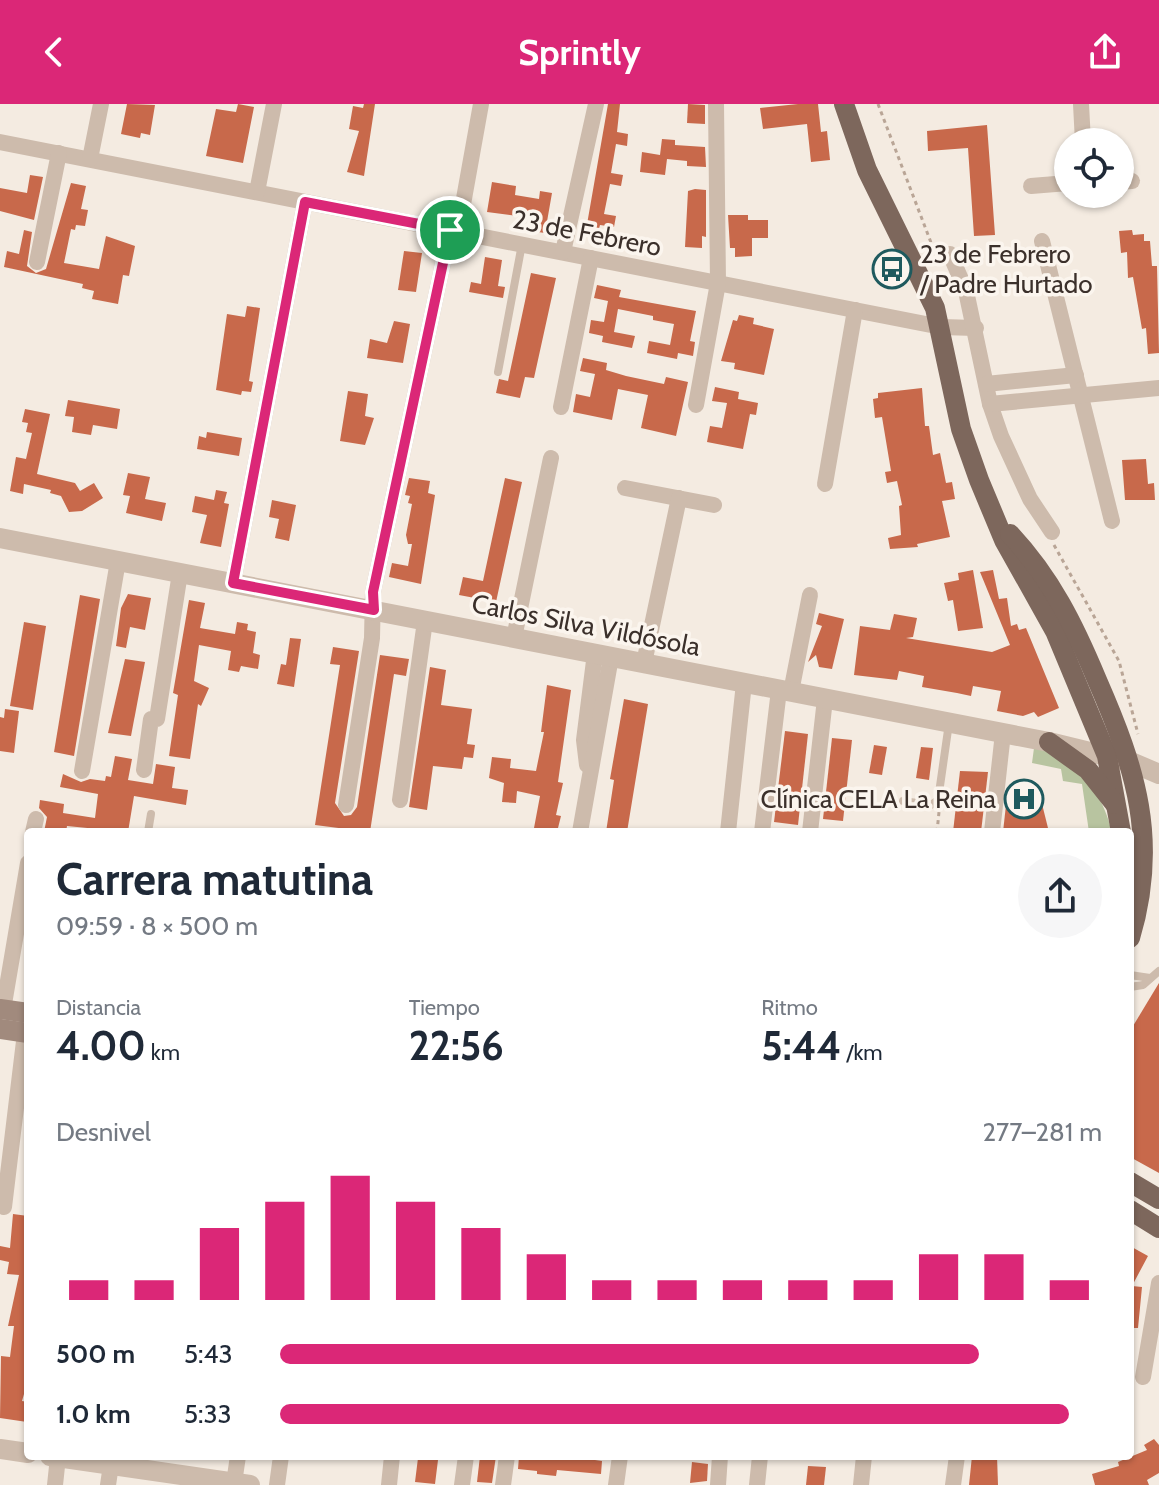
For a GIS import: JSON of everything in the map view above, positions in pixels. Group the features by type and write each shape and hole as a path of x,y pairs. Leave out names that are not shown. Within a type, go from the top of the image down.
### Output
{"main road":[{"path":"844,104 867,170 941,327 961,429 1004,540 1055,631 1107,756 1121,826"},
{"path":"990,505 1061,599 1131,762 1141,799 1145,852 1142,894 1134,923"},
{"path":"1049,742 1088,770 1121,826"},
{"path":"1,1016 24,1025"},
{"path":"1134,1184 1159,1199"},
{"path":"1134,1212 1159,1228"}],"street":[{"path":"90,159 101,104"},
{"path":"257,192 274,104"},
{"path":"346,805 374,610 373,592 481,104"},
{"path":"563,252 596,104"},
{"path":"695,405 718,283 716,104"},
{"path":"1081,104 1082,128"},
{"name":"23 de Febrero","path":"0,142 941,327 976,328"},
{"path":"37,262 59,153"},
{"path":"1031,186 1054,184"},
{"path":"233,583 305,202"},
{"path":"1042,241 1112,521"},
{"path":"950,254 976,328 990,404 1030,499 1052,532"},
{"path":"561,407 591,258"},
{"path":"825,484 855,310"},
{"path":"986,384 1076,375"},
{"path":"990,404 1159,388"},
{"path":"514,638 551,458"},
{"path":"625,488 714,505"},
{"path":"644,663 679,498"},
{"name":"Carlos Silva Vildósola","path":"0,538 1049,742 1131,762 1159,774"},
{"path":"82,771 118,561"},
{"path":"144,770 151,719 157,719 180,573"},
{"path":"763,828 785,691 810,595"},
{"path":"400,800 425,621"},
{"path":"581,828 588,770 584,740 603,655"},
{"path":"728,828 744,683"},
{"path":"810,828 825,699"},
{"path":"992,828 1003,733"},
{"path":"1,1016 24,886"},
{"path":"4,1207 24,1050"},
{"path":"1143,1377 1159,1283"},
{"path":"0,1449 24,1452"},
{"path":"54,1460 55,1485"},
{"path":"69,1460 126,1471 170,1465 242,1484 239,1460"},
{"path":"277,1485 280,1460"},
{"path":"389,1485 392,1460"},
{"path":"462,1485 465,1460"},
{"path":"503,1485 506,1460"},
{"path":"616,1485 619,1460"},
{"path":"718,1485 720,1460"},
{"path":"757,1485 760,1460"},
{"path":"861,1485 864,1460"},
{"path":"953,1485 956,1460"}],"lane":[{"path":"498,372 522,244"},
{"path":"903,801 931,805 936,801 949,723"},
{"path":"149,828 151,814"},
{"path":"1134,975 1157,974"},
{"path":"1134,985 1157,974"}],"path":[{"path":"936,801 939,808 937,828"}],"green space":[{"path":"1034,748 1064,759 1076,768 1102,803 1111,828 1088,828 1082,784 1063,781 1061,769 1032,763"}],"building":[{"path":"127,104 155,105 150,135 141,133 140,138 121,134"},
{"path":"238,104 254,107 243,163 206,156 216,109 236,112"},
{"path":"364,104 375,104 364,176 347,172 359,131 349,129 353,106 363,108"},
{"path":"608,104 620,104 617,132 628,134 627,146 616,144 611,173 623,175 621,186 610,184 604,214 616,216 614,227 600,225 598,232 586,230"},
{"path":"688,104 705,105 705,124 687,123"},
{"path":"818,104 821,132 827,131 830,160 811,162 807,124 763,129 760,108"},
{"path":"987,125 995,235 974,236 968,148 928,151 927,131"},
{"path":"662,139 675,140 675,145 705,147 706,167 687,166 687,161 667,159 665,175 640,172 642,152 660,155"},
{"path":"30,175 43,177 34,220 0,211 0,188 27,193"},
{"path":"492,182 516,186 515,195 539,199 540,191 552,193 545,233 531,231 533,218 487,212"},
{"path":"71,183 86,186 81,209 88,210 85,226 76,225 75,230 71,229 64,263 99,269 106,236 135,246 129,276 123,275 118,304 92,299 94,291 82,288 83,284 4,267 7,251 19,254 24,230 32,232 27,266 36,273 46,269"},
{"path":"706,190 706,237 702,236 702,248 685,247 688,191"},
{"path":"728,215 748,215 748,220 768,220 768,238 752,238 752,256 735,257 735,248 730,248"},
{"path":"1132,230 1133,235 1144,234 1144,241 1150,241 1152,266 1157,266 1159,353 1148,354 1146,328 1142,329 1133,277 1128,278 1127,252 1121,253 1119,231"},
{"path":"404,251 422,253 416,292 398,290"},
{"path":"485,257 502,260 498,286 505,287 503,298 469,292 471,282 481,284"},
{"path":"531,273 556,278 534,378 525,377 520,398 496,393 499,379 508,381"},
{"path":"597,285 621,290 619,297 696,311 690,341 695,342 693,356 678,353 677,359 647,353 649,341 670,345 674,324 653,320 653,316 618,309 614,332 635,336 632,348 602,342 603,336 589,333 591,320 604,322 608,301 594,298"},
{"path":"247,306 260,308 249,381 253,382 251,392 242,391 241,395 216,390 227,314 245,317"},
{"path":"739,315 754,318 753,324 774,329 764,375 734,369 735,363 721,361 733,320 737,321"},
{"path":"394,321 410,324 403,363 367,358 370,339 387,343"},
{"path":"583,358 607,363 606,370 626,376 664,384 666,377 688,382 676,436 641,428 648,395 618,389 612,420 573,412 576,394 590,397 595,374 580,371"},
{"path":"715,387 739,392 738,399 758,403 756,415 750,414 743,449 707,442 710,426 722,428 727,403 712,401"},
{"path":"922,388 925,426 929,426 933,455 940,453 946,483 952,482 955,499 942,501 950,537 917,544 918,547 890,549 888,538 901,535 899,506 902,505 897,481 887,483 885,472 891,471 882,417 875,418 873,399 878,398 878,393"},
{"path":"348,391 368,394 365,416 374,418 365,445 340,441"},
{"path":"68,400 120,409 117,429 93,425 91,435 72,432 74,417 65,416"},
{"path":"25,409 50,414 37,474 75,483 80,491 94,483 103,498 82,511 69,512 61,496 50,493 51,490 24,484 23,494 10,491 16,457 26,459 32,433 26,432 28,423 22,422"},
{"path":"207,432 242,438 239,456 197,449 199,436 206,438"},
{"path":"1146,459 1148,484 1154,483 1155,500 1125,500 1122,460"},
{"path":"128,473 150,477 145,499 166,503 162,521 126,513 130,496 123,495"},
{"path":"409,478 430,481 428,493 435,495 421,584 389,577 392,563 408,566 412,544 408,544 406,535 412,504 408,503 410,496 405,495"},
{"path":"505,478 522,482 496,602 459,595 463,577 483,581"},
{"path":"216,490 227,492 224,503 229,504 221,547 200,543 207,515 192,512 195,496 214,500"},
{"path":"272,500 296,505 289,541 275,538 279,519 269,517"},
{"path":"973,570 983,628 958,631 953,600 948,601 944,583 959,580 958,573"},
{"path":"993,570 999,599 1007,598 1011,626 1017,624 1019,630 1026,628 1059,708 1038,717 1034,712 1023,716 997,711 1001,691 973,686 971,696 922,687 924,676 899,671 897,680 854,675 860,626 890,630 894,614 917,618 913,637 906,638 992,652 1010,645 980,572"},
{"path":"128,594 151,598 145,630 130,627 126,648 116,646 121,608"},
{"path":"80,595 100,599 74,756 54,752"},
{"path":"189,600 205,603 200,628 235,634 237,622 248,624 247,630 256,632 253,653 260,655 258,669 241,666 239,672 228,670 231,651 199,645 194,681 209,688 201,706 198,704 190,759 169,756 178,695 173,693"},
{"path":"819,613 844,619 832,669 819,667 816,655 808,662 822,626 816,624"},
{"path":"24,622 46,626 33,710 10,706"},
{"path":"290,638 301,639 294,687 277,684 281,664 286,665"},
{"path":"333,647 359,651 335,803 344,816 351,815 357,807 380,655 409,659 406,676 394,674 371,828 315,825 340,665 330,664"},
{"path":"125,659 145,662 131,736 108,733"},
{"path":"430,667 446,670 441,705 472,709 467,744 475,745 473,758 464,757 462,769 433,766 427,810 409,807"},
{"path":"547,685 571,690 558,782 563,783 556,815 561,816 558,828 534,828 540,796 517,791 516,803 502,802 504,783 489,778 492,757 511,759 510,768 536,771 544,732 541,732"},
{"path":"624,699 648,704 628,828 607,828 614,780 610,779"},
{"path":"5,709 19,711 14,753 0,751 0,717 4,718"},
{"path":"785,731 808,734 798,825 774,822"},
{"path":"832,738 852,740 843,821 823,819"},
{"path":"874,745 887,747 882,775 869,773"},
{"path":"921,747 933,748 929,780 916,778"},
{"path":"115,756 132,759 128,780 153,784 156,764 175,767 172,788 188,790 186,805 134,796 129,828 45,828 47,817 39,808 40,800 64,804 63,813 95,818 98,794 60,787 63,774 81,782 90,779 105,781 106,776 111,777"},
{"path":"960,771 988,772 981,828 953,828"},
{"path":"1008,787 1039,792 1048,828 1003,828"},
{"path":"1159,983 1159,1173 1134,1159 1134,1024"},
{"path":"13,1214 24,1215 24,1422 0,1418 1,1356 10,1357 14,1326 8,1326 19,1275 7,1274 9,1262 0,1260 0,1246 10,1248"},
{"path":"1134,1248 1148,1256 1134,1282"},
{"path":"1134,1286 1142,1287 1138,1328 1134,1328"},
{"path":"1154,1439 1159,1445 1159,1473 1147,1480 1149,1485 1095,1485 1092,1474 1119,1466 1118,1462 1123,1460 1134,1460 1134,1455 1147,1450 1144,1445"},
{"path":"418,1460 438,1460 435,1484 415,1482"},
{"path":"480,1460 495,1460 492,1483 477,1482"},
{"path":"519,1460 602,1461 601,1474 557,1470 556,1476 518,1469"},
{"path":"972,1460 997,1460 998,1485 969,1485"},
{"path":"692,1462 708,1464 707,1481 690,1483"},
{"path":"808,1466 826,1467 824,1485 806,1485"}],"place":[{"name":"23 de Febrero / Padre Hurtado","path":"892,269"},
{"name":"Clínica CELA La Reina","path":"1024,799"}],"route":[{"path":"305,202 450,230 373,592 374,610 233,583 305,202"}]}
